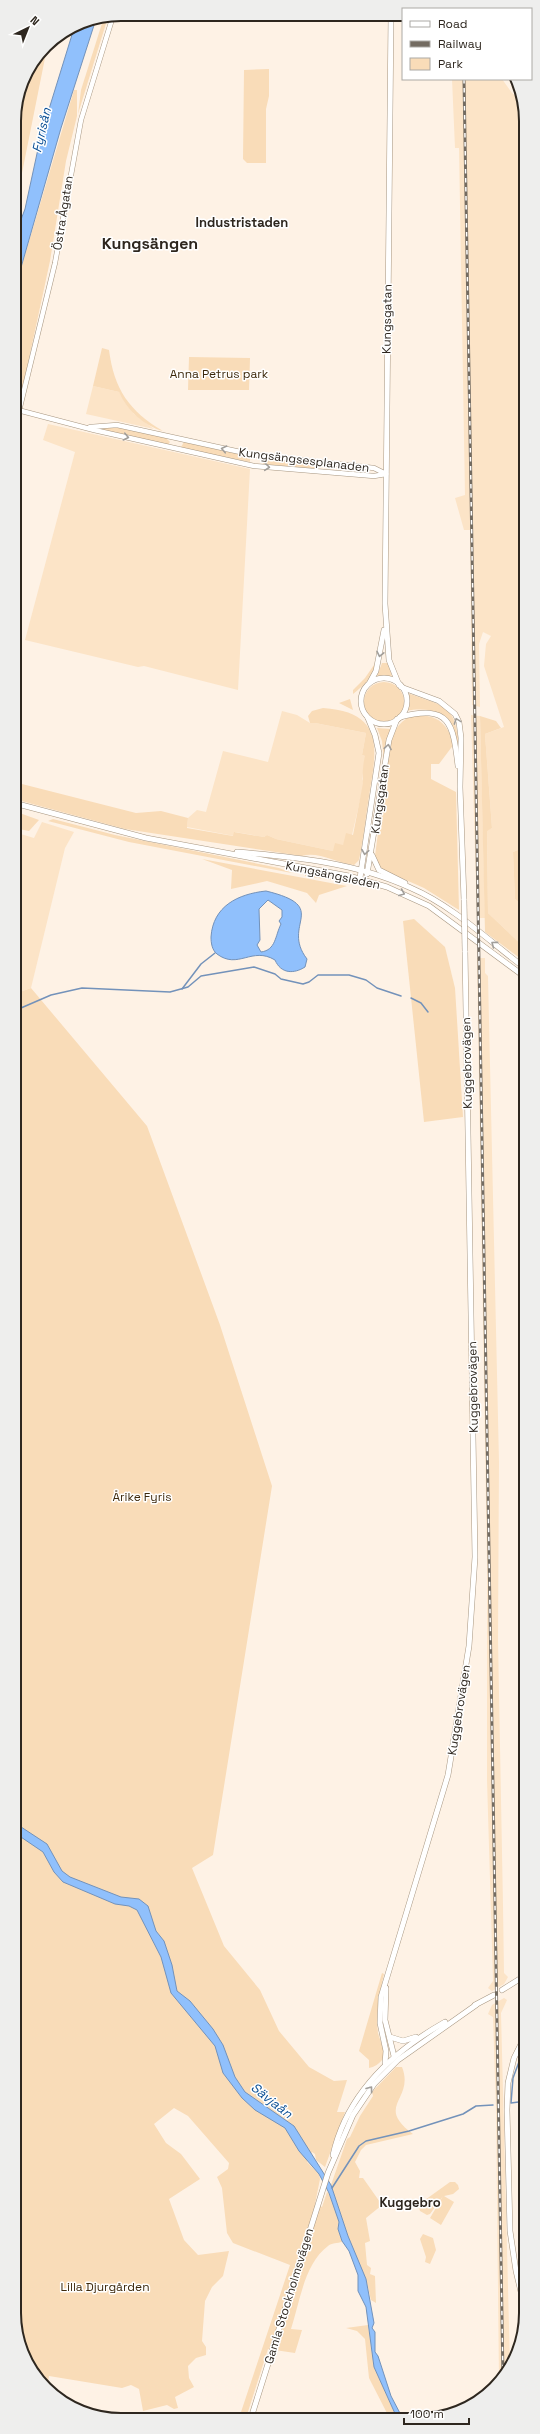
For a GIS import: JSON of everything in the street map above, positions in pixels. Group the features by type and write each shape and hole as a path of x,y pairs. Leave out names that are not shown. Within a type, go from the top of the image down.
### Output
{"main road":[{"name":"Kungsgatan","path":"391,21 386,474 386,621 389,660 400,686"},
{"name":"Kungsgatan","path":"368,685 376,671 386,621"},
{"path":"384,678 400,686 406,701 398,718 389,723 380,723 368,718 364,712 361,700 368,685 375,680 384,678"},
{"name":"Kuggebrovägen","path":"385,2063 386,2050 380,2011 381,1997 448,1775 469,1646 475,1557 465,950 460,787 461,738 459,722 455,714 440,701 400,686"},
{"name":"Kuggebrovägen","path":"398,718 416,713 430,713 441,717 449,724 455,736 460,787"},
{"name":"Kungsgatan","path":"360,878 379,753 375,735 368,718"},
{"name":"Kungsgatan","path":"366,880 372,854 389,740 398,718"},
{"name":"Kungsängsleden","path":"21,805 146,838 366,880 410,896 429,906 519,973"},
{"name":"Kungsängsleden","path":"210,850 312,860 362,870 412,888 450,911 519,963"},
{"path":"372,854 379,870 412,888"},
{"name":"Kuggebrovägen","path":"388,1976 384,2009 396,2058"},
{"path":"502,1990 519,1979"},
{"name":"Gamla Stockholmsvägen","path":"328,2173 353,2115 374,2084 396,2058 423,2034 494,1995"},
{"name":"Gamla Stockholmsvägen","path":"253,2413 322,2193 334,2148 348,2114 364,2087 385,2063 396,2058 476,2004"},
{"path":"390,2037 403,2042 423,2034"},
{"name":"Kuggebrovägen","path":"383,2037 396,2058"},
{"path":"519,2048 514,2058 508,2083 507,2110 510,2231 514,2265 519,2285"}],"street":[{"name":"Östra Ågatan","path":"21,391 55,263 81,120 111,21"},
{"name":"Kungsängsesplanaden","path":"21,411 254,466 374,476 386,474"},
{"name":"Kungsängsesplanaden","path":"88,427 117,425 254,456 374,468 386,474"}],"shaded area":[{"path":"452,80 503,80 516,96 519,121 519,850 513,852 515,899 519,903 519,942 488,913 487,830 492,828 485,734 504,727 484,666 486,644 491,636 483,632 479,644 480,707 472,705 470,530 464,530 455,498 465,495 459,148 455,148"},
{"path":"93,386 119,392 134,414 154,429 86,414"},
{"path":"48,424 250,469 238,690 144,666 138,667 25,640 75,452 43,440"},
{"path":"282,711 297,715 310,723 366,733 362,755 365,756 362,779 364,783 352,835 343,845 333,851 276,839 267,835 264,837 235,832 234,836 187,827 188,818 197,810 206,812 223,751 268,762"},
{"path":"471,715 480,716 485,918 477,918"},
{"path":"42,822 74,832 65,848 31,988 21,992 21,834 34,838"},
{"path":"477,958 485,958 485,973 488,976 499,1462 498,1640 504,1973 508,1977 504,1984 492,1991 488,1988 493,1981 487,1780 487,1562"},
{"path":"504,1998 507,2000 501,2013 510,2355 499,2373 496,2109 493,2017 488,2014 492,2005"}],"green space":[{"path":"106,22 78,114 81,90 102,23"},
{"path":"45,56 21,178 21,114 24,95 34,71"},
{"path":"269,69 269,96 266,109 266,163 247,163 243,159 244,70"},
{"path":"74,90 77,90 77,116 66,161 50,261 21,394 21,268"},
{"path":"102,348 109,350 115,376 125,398 141,415 163,431 149,425 131,411 122,399 119,392 93,386"},
{"name":"Anna Petrus park","path":"189,357 250,358 249,390 188,390"},
{"path":"118,426 166,438 170,442 168,445 96,429"},
{"path":"184,442 248,456 250,462 188,450 181,447"},
{"path":"264,458 316,463 315,469 263,464"},
{"path":"376,662 371,676 365,684 353,694 353,690 365,678"},
{"path":"382,663 389,663 392,677 377,676"},
{"path":"384,682 392,684 398,688 402,694 404,702 402,710 398,716 392,720 384,722 376,720 370,716 366,710 364,702 366,694 370,688 376,684"},
{"path":"407,693 432,702 447,710 452,716 456,725 460,752 458,750 453,729 442,716 427,710 406,711"},
{"path":"350,699 353,710 339,703"},
{"path":"323,708 342,711 356,716 365,724 371,733 374,745 373,773 359,860 354,865 321,856 302,856 125,829 21,801 21,784 136,813 161,811 188,818 187,828 233,836 234,832 264,837 267,835 276,839 333,851 335,843 343,845 346,833 353,835 363,783 365,756 362,755 366,733 310,723 308,716 312,711"},
{"path":"415,714 431,717 441,722 448,730 454,744 439,764 431,764 431,779 456,792 459,910 424,888 381,869 375,856 390,742 399,725"},
{"path":"480,716 496,721 501,728 485,734 492,828 487,831 488,913 519,942 519,958 485,932"},
{"path":"377,728 391,729 384,762 382,741"},
{"path":"21,814 39,820 29,831 21,829"},
{"path":"53,819 115,835 279,868 292,873 129,842 48,821"},
{"path":"519,850 519,903 515,899 513,852"},
{"path":"202,859 347,886 319,895 316,903 307,893 267,881 231,889 232,870"},
{"path":"305,874 347,880 345,882 305,876"},
{"path":"414,919 445,947 455,988 463,1117 424,1122 403,921"},
{"name":"Årike Fyris","path":"31,988 147,1126 220,1325 272,1486 213,1855 192,1868 224,1946 260,1990 279,2031 309,2067 334,2081 347,2080 337,2112 345,2112 325,2167 316,2160 315,2154 312,2152 307,2162 319,2174 320,2179 315,2204 322,2207 327,2192 329,2193 339,2222 338,2229 342,2242 329,2245 313,2263 304,2284 291,2329 302,2330 295,2353 268,2349 248,2413 241,2413 290,2265 233,2243 227,2233 222,2188 217,2177 228,2169 229,2163 188,2116 174,2108 154,2124 166,2143 181,2154 200,2179 169,2199 184,2240 198,2255 229,2251 223,2276 212,2287 205,2301 202,2341 206,2347 206,2355 196,2358 188,2366 189,2378 194,2387 175,2397 178,2408 174,2409 167,2405 143,2411 139,2389 131,2385 122,2388 49,2376 48,2382 31,2357 23,2333 21,2313 21,992"},
{"path":"382,1973 384,1974 378,2003 377,2025 384,2054 382,2060 378,2064 369,2068 369,2060 359,2051"},
{"path":"396,2067 402,2067 405,2078 404,2087 396,2109 397,2116 402,2124 413,2134 366,2145 361,2150 355,2162 360,2171 359,2178 363,2178 382,2205 366,2218 370,2241 365,2243 367,2265 371,2268 370,2274 375,2276 376,2303 371,2300 366,2279 348,2236 331,2185 347,2139 350,2137 360,2116 373,2096 372,2092"},
{"path":"450,2182 455,2182 459,2189 453,2194 444,2196 454,2202 441,2225 430,2218 443,2196 430,2214 427,2215 420,2211 418,2205"},
{"path":"423,2234 433,2238 436,2250 430,2264 425,2262 426,2257 420,2239"},
{"path":"368,2325 374,2367 394,2413 387,2413 369,2378 365,2339 357,2331 346,2328"}],"water":[{"path":"94,25 61,128 21,268 21,220 25,209 41,135 72,33"},
{"path":"266,891 286,897 296,903 301,910 298,936 300,947 307,959 305,967 292,972 284,970 275,960 267,956 259,955 232,960 217,954 214,950 211,937 216,917 229,904 237,899","holes":["268,900 282,910 282,917 279,921 281,924 274,942 270,948 261,952 257,945 260,940 259,909"]},
{"path":"21,1827 47,1844 62,1871 70,1877 121,1897 139,1899 148,1906 156,1931 164,1941 172,1965 177,1991 190,2001 213,2029 223,2045 235,2077 245,2092 294,2126 331,2185 348,2236 366,2279 374,2323 372,2328 375,2332 375,2352 378,2356 391,2396 400,2413 395,2413 374,2367 366,2307 358,2291 358,2275 349,2251 342,2241 338,2229 339,2222 329,2193 319,2174 299,2151 285,2128 255,2110 242,2098 223,2073 215,2046 171,1993 161,1957 137,1910 129,1906 115,1904 63,1882 54,1872 43,1852 21,1837"}],"waterway":[{"path":"182,989 201,964 215,953"},
{"path":"21,1008 51,995 82,988 170,992 188,987 201,976 254,967 275,974 281,979 303,984 309,982 318,975 349,975 366,980 377,988 401,996"},
{"path":"411,998 421,1003 428,1012"},
{"path":"519,2062 513,2078 511,2103 519,2102"},
{"path":"332,2188 359,2146 366,2141 409,2131 463,2114 476,2106 493,2105"}],"railway":[{"path":"464,80 503,2368"}],"district":[{"name":"Industristaden","path":"242,222"},
{"name":"Kungsängen","path":"150,243"},
{"name":"Kuggebro","path":"410,2202"}],"water label":[{"name":"Fyrisån","path":"41,130"},
{"name":"Sävjaån","path":"272,2100"}],"park label":[{"name":"Lilla Djurgården","path":"105,2287"}]}
